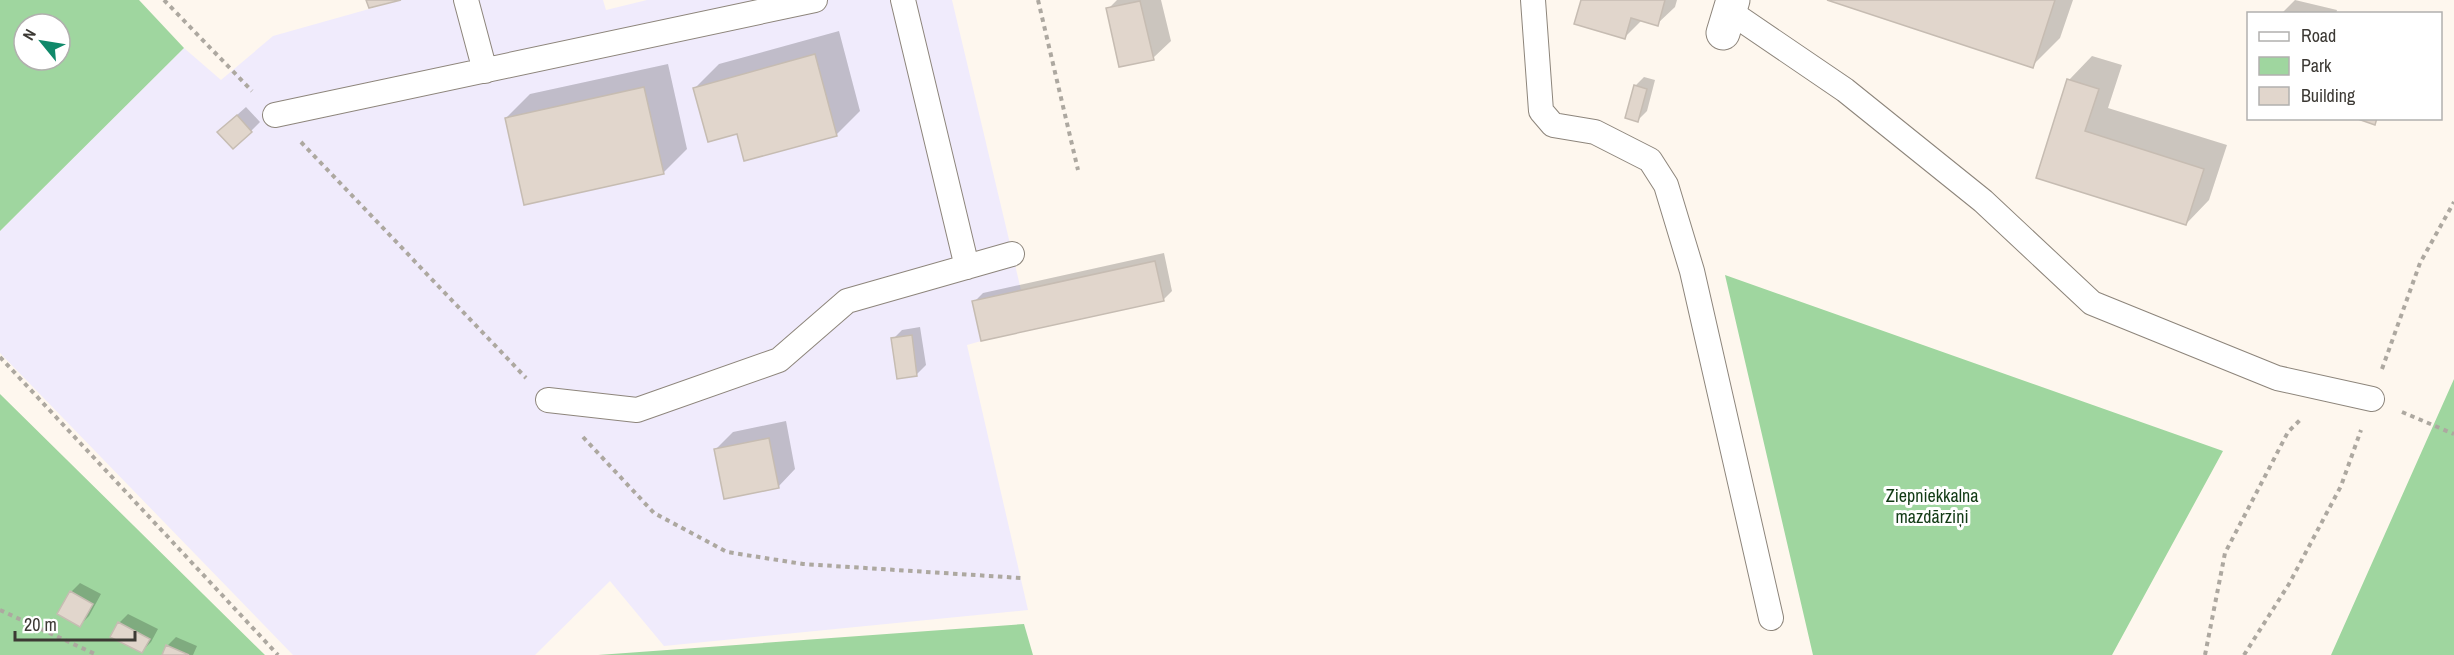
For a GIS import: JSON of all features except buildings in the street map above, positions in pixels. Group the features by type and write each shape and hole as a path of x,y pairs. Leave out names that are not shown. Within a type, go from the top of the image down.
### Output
{"lane":[{"path":"466,0 485,70"},
{"path":"275,115 815,0"},
{"path":"903,0 967,267"},
{"path":"1533,0 1541,111 1553,125 1595,132 1650,160 1666,185 1692,271 1771,618"},
{"path":"1728,15 1845,90 1983,201 2092,303 2277,378 2372,399"},
{"path":"548,400 637,410 779,360 847,302 1012,254"}],"path":[{"path":"164,0 654,513 727,552 803,564 1021,578"},
{"path":"1038,0 1078,170"},
{"path":"0,357 278,655"},
{"path":"2205,655 2225,553 2288,432 2330,391"},
{"path":"2372,399 2454,434"},
{"path":"0,610 97,655"}],"shaded area":[{"path":"401,0 603,0 606,10 647,0 952,0 1021,290 972,301 981,341 967,345 1028,610 664,646 610,581 535,655 293,655 0,353 0,231 184,48 221,80 273,36"}],"green space":[{"path":"0,0 139,0 184,48 0,231"},
{"name":"Ziepniekkalna mazdārziņi","path":"1725,275 2223,451 2112,655 1813,655"},
{"path":"2454,379 2454,655 2331,655"},
{"path":"0,394 265,655 0,655"},
{"path":"1024,624 1033,655 598,655"}]}
